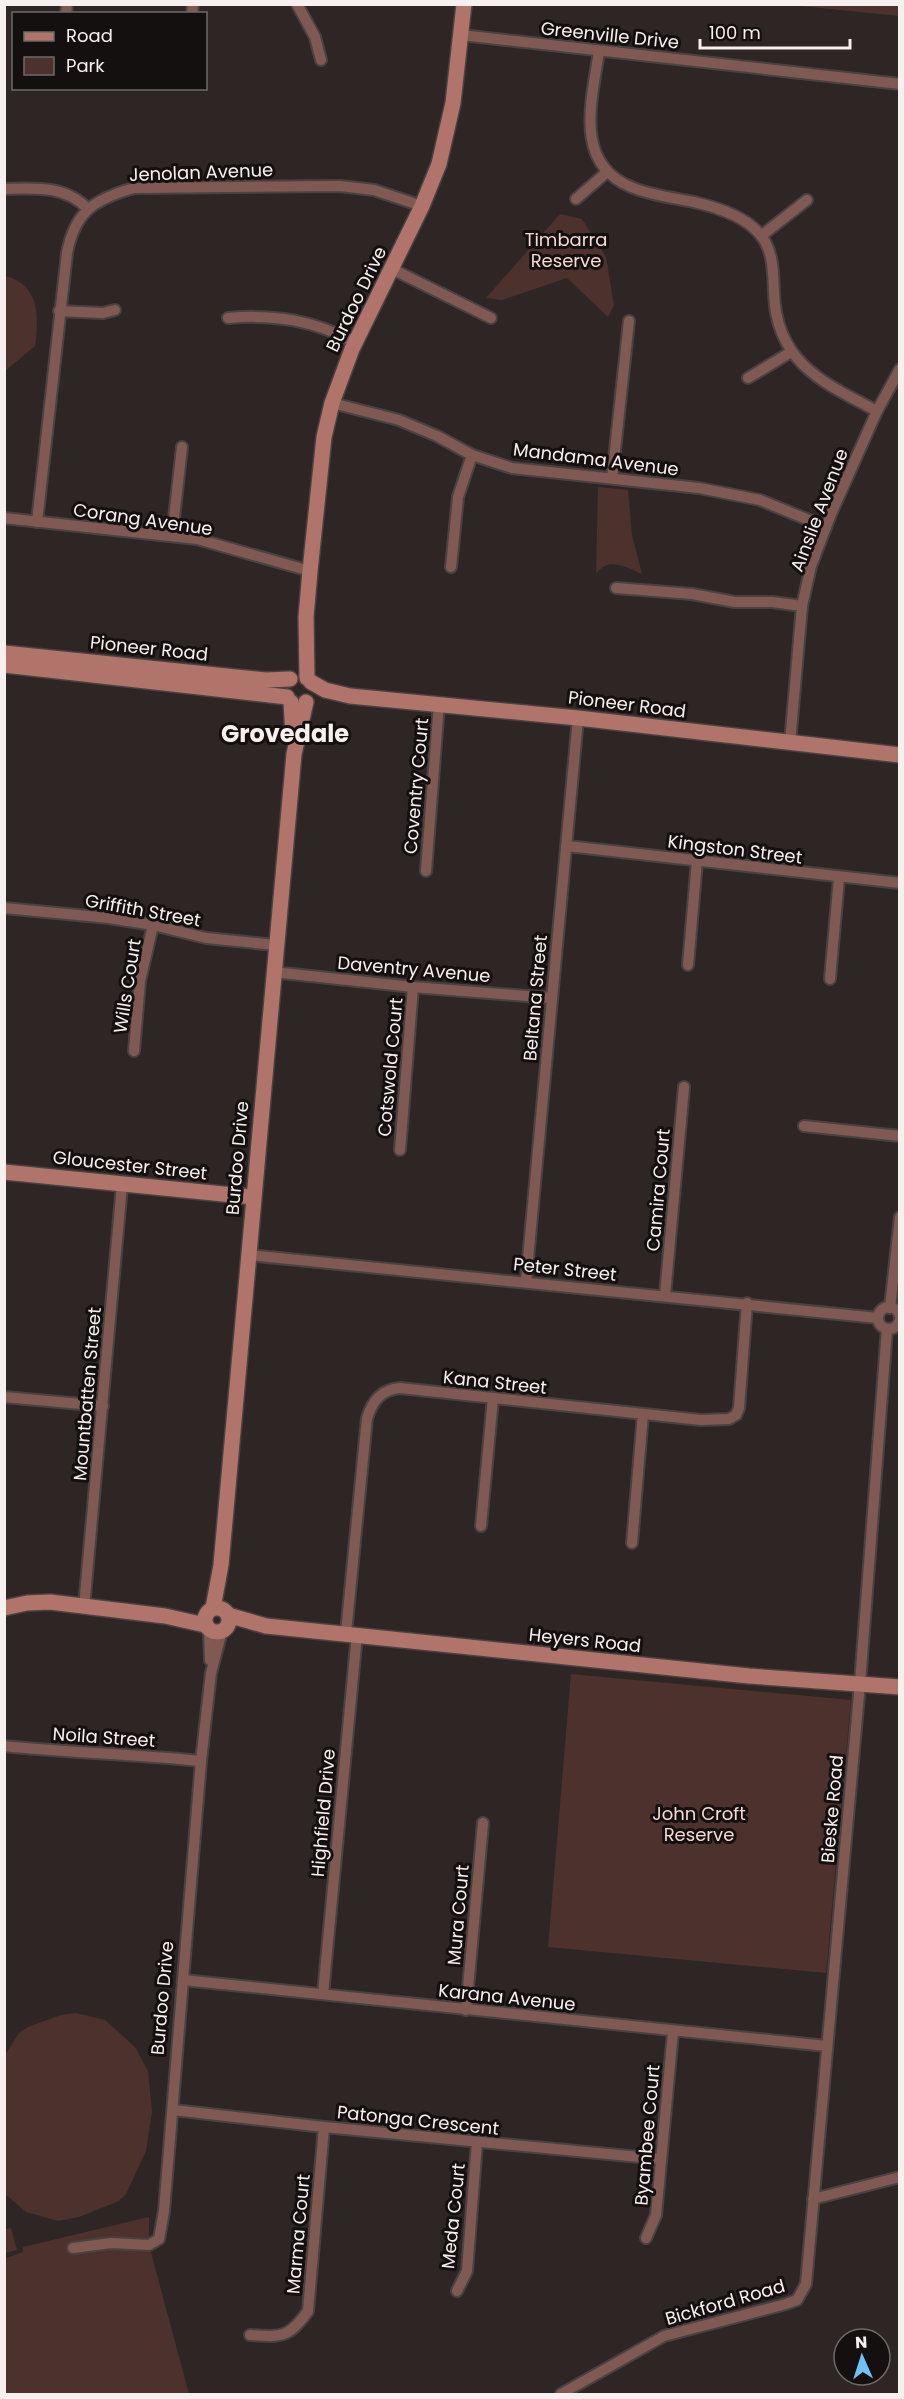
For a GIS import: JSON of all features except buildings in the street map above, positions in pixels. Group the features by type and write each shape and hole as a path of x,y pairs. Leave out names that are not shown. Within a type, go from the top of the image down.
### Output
{"street":[{"path":"297,4 315,37 321,60"},
{"name":"Burdoo Drive","path":"300,679 324,437 332,403 356,343 422,206 439,165 453,104 464,4"},
{"name":"Greenville Drive","path":"461,35 900,84"},
{"path":"599,51 591,108 591,137 600,165 620,182 634,188 714,207 742,219 761,236 771,258 775,312 781,334 791,352 804,368 824,384 877,411"},
{"path":"576,199 607,172"},
{"name":"Jenolan Avenue","path":"37,522 59,310 69,240 78,219 88,209 116,193 134,188 158,187 340,186 374,190 422,206"},
{"path":"4,189 58,190 74,198 88,209"},
{"path":"761,236 807,200"},
{"path":"392,269 490,318"},
{"path":"59,310 103,314 115,310"},
{"path":"228,318 258,315 291,318 317,325 356,343"},
{"path":"612,478 629,321"},
{"path":"748,378 791,352"},
{"name":"Ainslie Avenue","path":"790,743 802,606 811,566 877,411 900,369"},
{"name":"Mandama Avenue","path":"332,403 399,420 437,436 472,455 512,468 699,488 760,500 826,527"},
{"path":"172,536 182,447"},
{"path":"451,567 458,498 472,455"},
{"name":"Corang Avenue","path":"4,518 197,539 310,571"},
{"path":"616,588 692,594 735,602 772,602 802,606"},
{"name":"Pioneer Road","path":"4,653 266,680 300,679 325,690 350,696"},
{"name":"Pioneer Road","path":"4,665 298,701 350,696 440,704 900,755"},
{"path":"300,679 314,688 313,695 298,701 286,684 300,679"},
{"name":"Burdoo Drive","path":"74,2248 111,2243 149,2245 159,2239 164,2211 201,1761 217,1620 298,701"},
{"name":"Coventry Court","path":"426,871 440,704"},
{"name":"Beltana Street","path":"526,1281 578,718"},
{"name":"Kingston Street","path":"567,846 900,883"},
{"path":"688,965 697,861"},
{"path":"830,979 839,878"},
{"name":"Griffith Street","path":"4,908 109,918 153,925 206,938 275,945"},
{"name":"Wills Court","path":"134,1051 140,981 153,925"},
{"name":"Daventry Avenue","path":"273,972 413,987 552,998"},
{"name":"Cotswold Court","path":"400,1150 413,987"},
{"name":"Camira Court","path":"665,1295 684,1087"},
{"path":"804,1126 900,1136"},
{"name":"Gloucester Street","path":"4,1172 253,1197"},
{"name":"Mountbatten Street","path":"81,1606 103,1406 122,1185"},
{"path":"890,1308 900,1217"},
{"name":"Peter Street","path":"248,1255 747,1303 878,1318"},
{"name":"Kana Street","path":"351,1634 367,1418 371,1406 379,1395 390,1389 400,1388 701,1420 729,1419 736,1415 739,1408 747,1303"},
{"path":"890,1308 898,1313 899,1320 896,1326 887,1329 881,1325 878,1318 882,1310 890,1308"},
{"name":"Bieske Road","path":"803,2291 809,2257 860,1683 887,1329"},
{"path":"4,1397 103,1406"},
{"path":"481,1527 493,1398"},
{"path":"632,1543 643,1414"},
{"name":"Heyers Road","path":"4,1608 27,1602 50,1602 738,1675 900,1687"},
{"name":"Heyers Road","path":"4,1615 28,1610 81,1606"},
{"name":"Highfield Drive","path":"323,1994 351,1634"},
{"name":"Noila Street","path":"4,1746 78,1753 108,1752 201,1761"},
{"name":"Mura Court","path":"466,2010 483,1823"},
{"name":"Karana Avenue","path":"183,1980 827,2046"},
{"name":"Byambee Court","path":"646,2238 657,2215 673,2032"},
{"name":"Patonga Crescent","path":"173,2110 324,2127 661,2159"},
{"name":"Marma Court","path":"250,2335 275,2337 295,2330 308,2311 324,2127"},
{"name":"Meda Court","path":"457,2291 467,2271 477,2142"},
{"path":"813,2199 900,2177"},
{"name":"Bickford Road","path":"561,2394 664,2336 786,2304 797,2300 803,2291"}],"green space":[{"path":"791,5 899,5 899,16"},
{"name":"Timbarra Reserve","path":"560,214 582,219 606,257 614,305 608,317 567,278 502,300 486,298"},
{"path":"5,276 17,280 31,294 35,304 37,324 35,346 5,371"},
{"path":"598,487 628,490 632,535 642,574 624,566 612,564 606,565 596,574"},
{"name":"John Croft Reserve","path":"571,1674 851,1700 826,1973 548,1947"},
{"path":"76,2013 105,2020 135,2047 148,2071 152,2112 146,2151 126,2194 119,2201 79,2217 58,2221 26,2212 5,2194 5,2055 19,2033 28,2027 61,2015"},
{"path":"149,2217 149,2245 189,2394 5,2394 4,2259 23,2252 23,2247"},
{"path":"11,2228 17,2250 5,2253 5,2229"}],"district":[{"name":"Grovedale","path":"285,733"}]}
